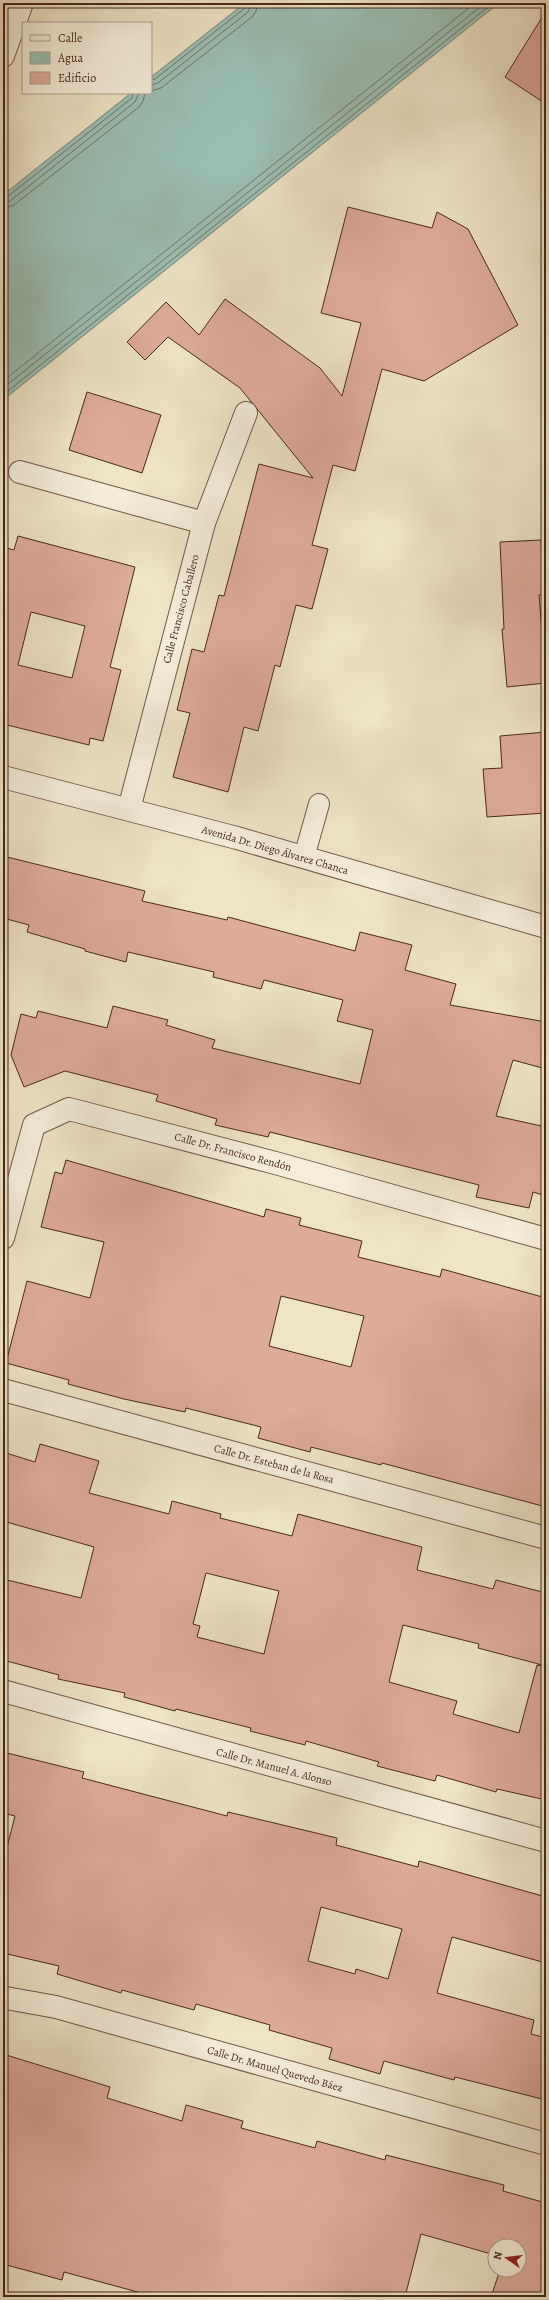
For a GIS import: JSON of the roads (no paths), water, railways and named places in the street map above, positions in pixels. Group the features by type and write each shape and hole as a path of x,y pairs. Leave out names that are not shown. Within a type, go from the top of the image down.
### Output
{"street":[{"path":"3,56 22,3"},
{"name":"Calle Francisco Caballero","path":"129,809 204,523 246,412"},
{"path":"20,472 204,523"},
{"name":"Avenida Dr. Diego Álvarez Chanca","path":"3,777 129,809 304,857 546,927"},
{"name":"Calle Dr. Francisco Rendón","path":"3,1238 34,1125 69,1109 271,1162 546,1239"},
{"name":"Calle Dr. Esteban de la Rosa","path":"3,1390 546,1538"},
{"name":"Calle Dr. Manuel A. Alonso","path":"3,1691 546,1840"},
{"name":"Calle Dr. Manuel Quevedo Báez","path":"3,1999 6,1998 56,2007 546,2144"}],"lane":[{"path":"304,857 319,804"}],"water":[{"path":"245,3 499,3 3,400 3,195 130,94 152,94 152,76"}]}
